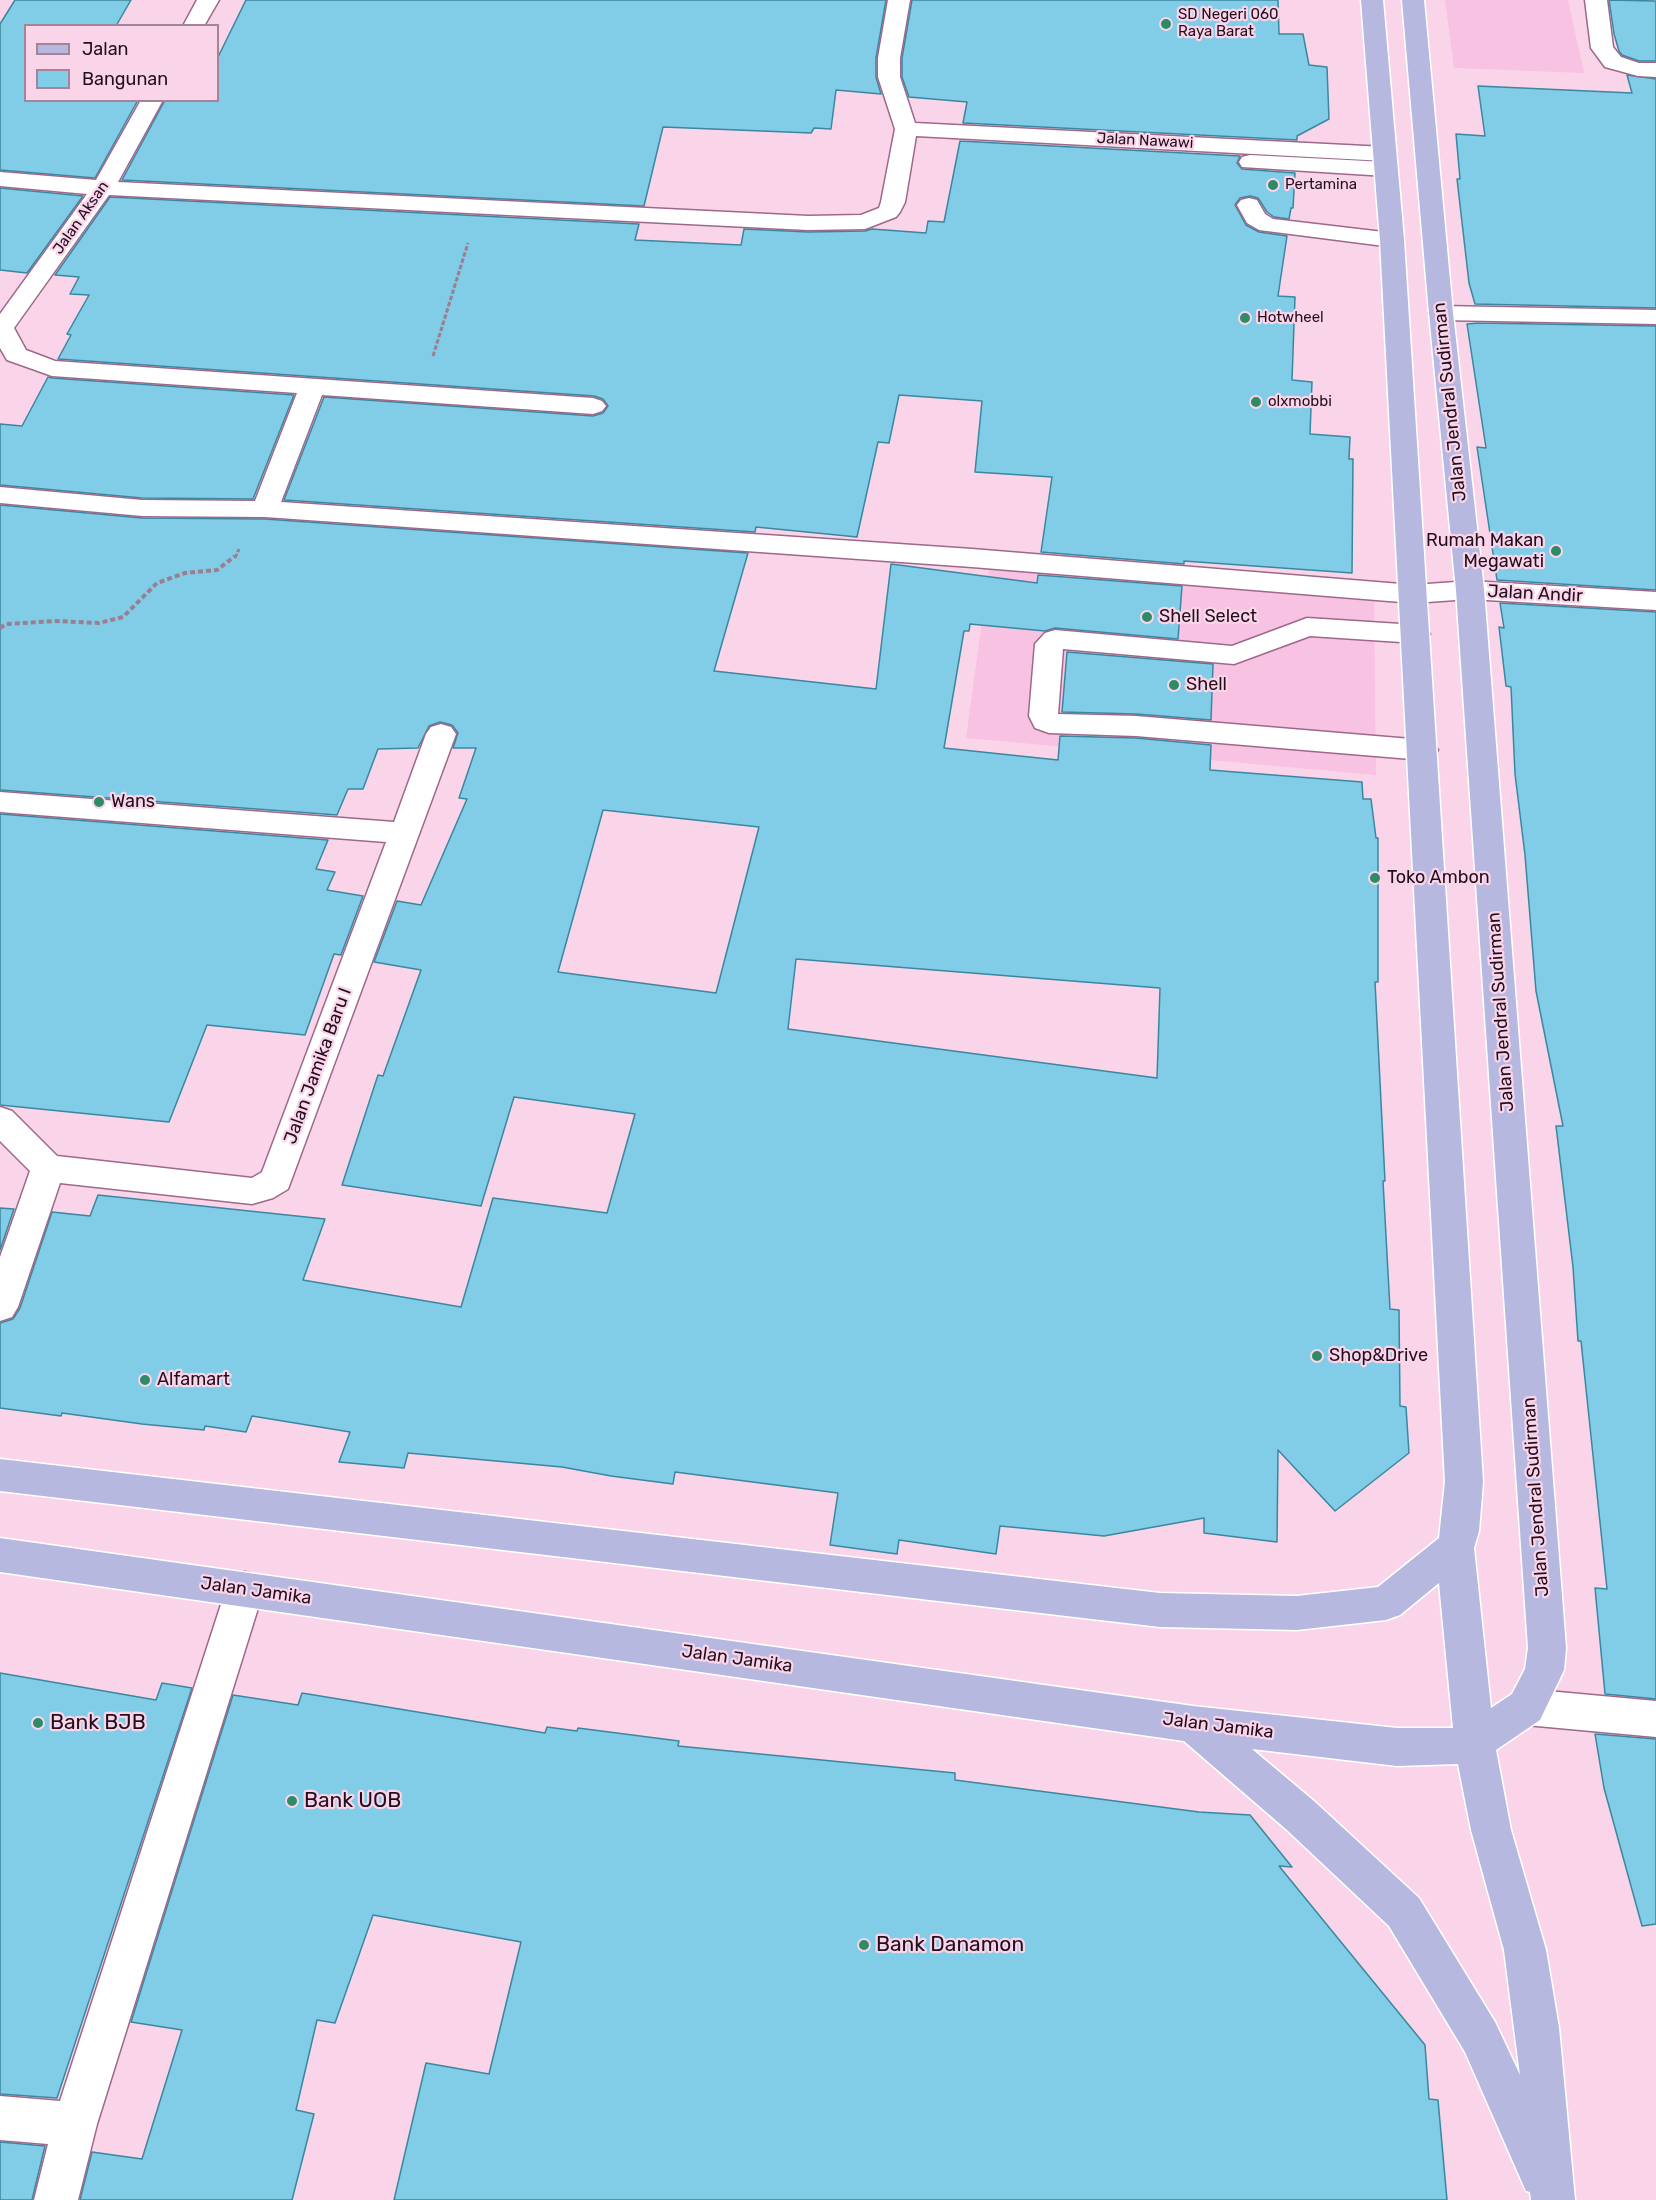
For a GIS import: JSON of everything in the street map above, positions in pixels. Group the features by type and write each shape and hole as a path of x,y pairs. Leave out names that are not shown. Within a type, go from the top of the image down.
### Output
{"main road":[{"path":"1372,0 1392,240 1464,1482 1460,1531 1455,1548 1474,1742 1491,1830 1526,1950 1537,2028 1553,2200"},
{"name":"Jalan Jendral Sudirman","path":"1413,0 1441,313 1470,590 1547,1648 1544,1670 1526,1707"},
{"path":"0,1475 1160,1610 1297,1613 1386,1603 1455,1548"},
{"name":"Jalan Jamika","path":"0,1555 1193,1724 1397,1747 1453,1748 1474,1742"},
{"path":"1474,1742 1526,1707"},
{"path":"1193,1724 1301,1816 1404,1912 1480,2037 1553,2200"}],"street":[{"path":"195,24 208,0"},
{"path":"0,179 103,188 479,208 808,223 865,222 888,212 893,202 906,129 889,76 889,58 899,0"},
{"path":"1596,0 1602,48 1613,63 1638,69 1656,70"},
{"name":"Jalan Aksan","path":"1,328 103,188 151,102"},
{"name":"Jalan Nawawi","path":"906,129 1251,160 1385,162"},
{"path":"1249,205 1255,218 1267,225 1392,240"},
{"path":"1441,313 1656,317"},
{"path":"1,328 16,355 52,368 593,406"},
{"path":"265,509 312,387"},
{"name":"Jalan Andir","path":"0,495 142,508 265,509 960,557 1413,594 1470,590 1656,601"},
{"path":"1416,634 1307,627 1234,666 1142,659 1066,639 1055,639 1049,644 1043,716 1045,721 1137,718 1423,750"},
{"name":"Jalan Jamika Baru I","path":"48,1168 252,1191 261,1189 276,1180 441,734"},
{"path":"0,802 405,833"},
{"path":"0,1120 48,1168 0,1307"},
{"path":"56,2200 75,2124 245,1589"},
{"path":"1526,1707 1656,1719"},
{"path":"0,2118 75,2124"}],"path":[{"path":"421,394 479,208"},
{"path":"0,628 6,624 56,621 99,623 123,617 157,584 185,573 217,570 234,559 265,509"}],"shaded area":[{"path":"1445,0 1568,0 1584,73 1454,68"},
{"name":"Shell","path":"989,569 1374,601 1376,775 966,738"}],"building":[{"path":"15,0 131,0 117,24 24,24 24,102 137,102 95,178 0,170 0,24"},
{"path":"246,0 886,0 876,58 876,77 881,94 836,90 831,129 814,128 811,133 663,127 644,206 122,180 164,102 219,102 219,55"},
{"path":"912,0 1278,0 1279,34 1303,34 1309,65 1327,67 1329,119 1297,136 1297,140 963,123 967,102 909,97 902,77 902,58"},
{"path":"1609,0 1656,1 1656,61 1639,61 1622,55 1614,34"},
{"path":"1627,75 1656,79 1656,308 1475,304 1469,283 1457,179 1460,179 1456,134 1485,136 1478,86 1632,93"},
{"path":"960,141 1240,156 1237,163 1242,169 1295,173 1293,208 1291,208 1289,219 1274,217 1267,212 1258,198 1250,196 1240,198 1235,205 1246,225 1259,232 1287,236 1278,296 1295,297 1292,380 1312,382 1310,434 1350,437 1349,459 1353,459 1352,573 1184,561 1184,564 1041,552 1052,477 975,472 982,401 899,395 889,443 878,442 857,537 756,527 755,532 284,500 324,397 593,416 603,413 608,406 603,399 594,396 58,359 71,335 67,334 89,295 70,294 79,277 55,275 110,197 639,224 635,240 741,245 744,229 808,232 872,229 926,233 928,221 944,222"},
{"path":"0,188 83,196 27,273 0,270"},
{"path":"1467,324 1656,326 1656,590 1497,580 1477,447 1486,448"},
{"path":"48,377 294,395 253,499 142,498 0,485 0,424 22,426"},
{"path":"0,505 142,518 265,519 748,553 714,671 876,689 891,564 1037,583 1038,575 1182,586 1178,639 1055,628 1045,631 970,624 969,631 964,631 944,748 1058,760 1060,736 1136,738 1211,745 1210,770 1362,782 1363,799 1371,799 1376,838 1378,838 1378,982 1375,982 1385,1181 1383,1181 1390,1309 1399,1310 1400,1406 1406,1407 1409,1453 1335,1511 1278,1450 1277,1542 1204,1533 1204,1518 1104,1536 1000,1526 996,1554 899,1540 897,1554 830,1545 838,1493 675,1472 673,1484 562,1467 408,1453 404,1468 339,1462 350,1432 252,1416 246,1432 205,1426 204,1430 142,1424 62,1413 61,1416 0,1408 0,1323 13,1319 20,1308 52,1212 90,1216 98,1195 325,1219 303,1280 461,1307 493,1198 607,1213 635,1114 514,1097 481,1206 342,1185 378,1075 383,1076 421,970 374,962 397,901 421,905 467,799 459,798 476,748 453,748 458,733 452,725 440,722 429,726 418,748 378,749 363,789 348,789 337,815 0,790","holes":["603,810 759,827 716,993 558,972","796,959 1160,988 1157,1078 788,1029"]},
{"path":"1500,603 1656,612 1656,1699 1605,1694 1595,1588 1607,1589 1556,1126 1563,1126 1536,991 1525,855 1515,774 1511,687 1506,686 1499,627 1504,628"},
{"path":"1067,652 1213,664 1211,720 1136,714 1062,712"},
{"path":"0,814 328,840 316,869 335,872 327,890 363,896 341,955 334,954 305,1035 207,1025 169,1122 0,1105"},
{"path":"0,1208 14,1209 0,1250"},
{"path":"0,1673 156,1700 162,1683 192,1688 57,2098 0,2094"},
{"path":"302,1693 545,1733 547,1727 577,1731 578,1728 679,1741 678,1746 955,1773 955,1780 1199,1812 1250,1815 1292,1867 1279,1866 1425,2045 1429,2099 1438,2100 1447,2200 394,2200 426,2063 489,2074 521,1942 373,1915 335,2023 317,2020 296,2110 314,2114 292,2200 80,2200 92,2152 142,2159 182,2030 131,2022 233,1695 298,1705"},
{"path":"1595,1734 1656,1739 1656,1924 1642,1926 1604,1788"},
{"path":"0,2142 45,2146 32,2200 0,2200"}],"place":[{"name":"SD Negeri 060 Raya Barat","path":"1166,24"},
{"name":"Pertamina","path":"1273,185"},
{"name":"Hotwheel","path":"1245,318"},
{"name":"olxmobbi","path":"1256,402"},
{"name":"Rumah Makan Megawati","path":"1556,551"},
{"name":"Shell Select","path":"1147,617"},
{"name":"Shell","path":"1174,685"},
{"name":"Wans","path":"99,802"},
{"name":"Toko Ambon","path":"1375,878"},
{"name":"Shop&Drive","path":"1317,1356"},
{"name":"Alfamart","path":"145,1380"},
{"name":"Bank BJB","path":"38,1723"},
{"name":"Bank UOB","path":"292,1801"},
{"name":"Bank Danamon","path":"864,1945"}]}
